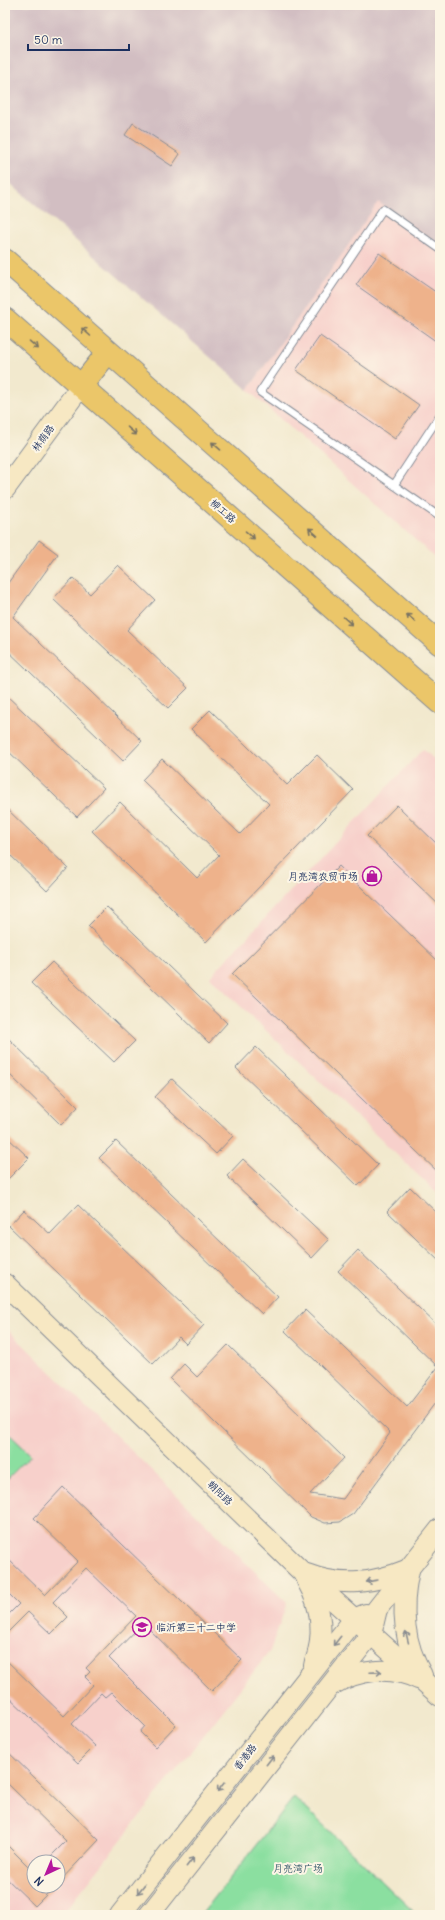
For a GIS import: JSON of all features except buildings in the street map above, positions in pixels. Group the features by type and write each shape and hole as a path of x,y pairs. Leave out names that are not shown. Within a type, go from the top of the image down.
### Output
{"main road":[{"path":"5,260 440,644"},
{"name":"柳工路","path":"5,319 440,703"},
{"path":"81,386 108,352"},
{"name":"林荫路","path":"5,489 81,386"},
{"name":"朝阳路","path":"5,1284 302,1572 434,1690"},
{"name":"香港路","path":"149,1915 371,1634 377,1609 440,1529"},
{"path":"302,1572 337,1583 355,1583 374,1581 409,1569"},
{"path":"409,1569 405,1589 405,1629 418,1668 434,1690"},
{"path":"302,1572 313,1591 319,1612 321,1633 318,1655 310,1675"},
{"name":"香港路","path":"120,1915 354,1619 377,1609"},
{"path":"327,1688 354,1675 377,1671 407,1675 434,1690"}],"lane":[{"path":"440,249 383,209 260,392 440,517"},
{"path":"394,484 440,415"}],"shaded area":[{"path":"5,5 440,5 440,244 378,202 248,390 5,179"},
{"path":"378,201 440,244 440,562 248,390"},
{"name":"月亮湾农贸市场","path":"423,749 440,765 440,1196 210,977"},
{"name":"临沂第三十二中学","path":"5,1327 287,1603 270,1651 62,1915 9,1915 5,1911"}],"green space":[{"path":"5,1430 31,1455 5,1481"},
{"name":"月亮湾广场","path":"294,1797 417,1915 201,1915"}],"place":[{"name":"月亮湾农贸市场","path":"372,876"},
{"name":"临沂第三十二中学","path":"142,1627"}]}
